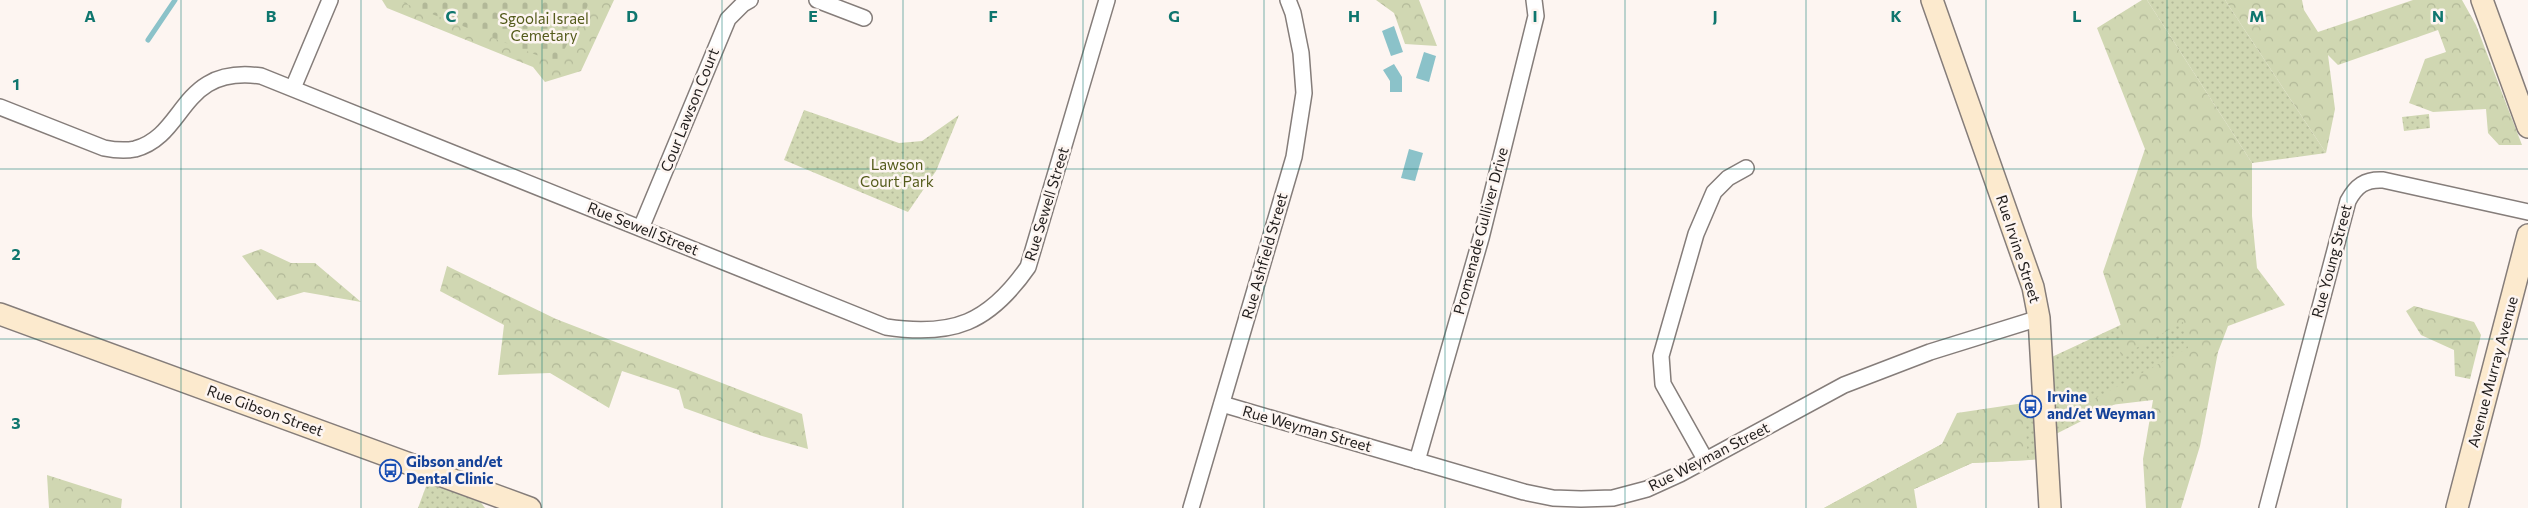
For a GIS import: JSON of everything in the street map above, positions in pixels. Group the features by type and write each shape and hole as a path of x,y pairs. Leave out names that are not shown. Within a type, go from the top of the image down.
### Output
{"street":[{"path":"293,88 330,0"},
{"name":"Cour Lawson Court","path":"642,228 728,19 743,4 750,0"},
{"path":"816,0 864,18"},
{"name":"Rue Sewell Street","path":"0,107 104,148 134,149 148,143 160,133 191,97 214,81 246,74 261,76 886,327 913,331 939,331 965,324 990,310 1012,291 1028,267 1107,0"},
{"name":"Rue Ashfield Street","path":"1191,508 1294,157 1304,93 1301,53 1293,13 1288,0"},
{"name":"Promenade Gulliver Drive","path":"1417,461 1481,238 1536,16 1534,0"},
{"name":"Rue Irvine Street","path":"1932,0 2033,287 2039,318 2050,508"},
{"path":"2482,0 2528,127"},
{"path":"1705,459 1663,384 1661,356 1696,234 1714,192 1728,178 1746,168"},
{"name":"Rue Young Street","path":"2267,508 2348,201 2352,194 2364,182 2372,179 2383,180 2528,212"},
{"name":"Avenue Murray Avenue","path":"2457,508 2528,235"},
{"name":"Rue Gibson Street","path":"0,314 499,503 530,508"},
{"name":"Rue Weyman Street","path":"1222,404 1524,492 1553,498 1613,498 1647,489 1680,474 1844,385 1930,352 2039,318"}],"green space":[{"path":"382,0 614,0 581,71 545,82 533,67 387,8"},
{"name":"Sgoolai Israel Cemetary","path":"396,0 591,0 557,63"},
{"path":"1376,0 1419,0 1437,46 1405,44 1394,13"},
{"path":"2142,0 2147,0 2252,163 2252,216 2257,268 2285,305 2228,326 2218,352 2200,446 2181,508 2146,508 2143,459 2153,400 2076,409 2188,348 2183,322 2120,357 2121,326 2103,272 2145,149 2097,28"},
{"path":"2147,0 2225,0 2326,153 2252,163"},
{"path":"2225,0 2302,0 2304,10 2318,32 2413,0 2462,0 2476,25 2522,145 2499,145 2488,133 2486,109 2433,112 2409,103 2425,59 2446,52 2438,30 2338,65 2328,55 2335,109 2326,153"},
{"name":"Lawson Court Park","path":"804,110 899,143 922,141 959,115 936,171 908,212 784,160"},
{"path":"2429,114 2430,128 2404,131 2402,117"},
{"path":"261,249 291,263 315,263 361,302 304,292 277,300 242,256"},
{"path":"447,266 556,319 802,414 808,449 762,436 684,408 679,390 622,371 609,408 550,373 498,375 504,325 440,291"},
{"path":"2215,281 2218,352 2046,439 2047,459 1972,463 1872,508 1824,508 1942,444 2043,394 2041,362"},
{"path":"2414,306 2474,322 2481,335 2470,379 2455,376 2454,350 2421,335 2406,311"},
{"path":"2024,403 2028,460 1972,463 1914,489 1917,508 1824,508 1942,444 1957,413"},
{"path":"47,475 122,499 121,508 49,508"},
{"path":"428,481 479,500 485,508 418,508"}],"water":[{"path":"1394,26 1403,52 1391,56 1382,31"},
{"path":"1424,52 1436,56 1429,82 1416,78"},
{"path":"1394,64 1402,77 1402,92 1390,92 1390,81 1383,70"},
{"path":"1409,149 1423,153 1415,181 1401,178"}],"waterway":[{"path":"148,40 175,0"}],"place":[{"name":"Irvine and/et Weyman","path":"2031,406"},
{"name":"Gibson and/et Dental Clinic","path":"390,471"}]}
